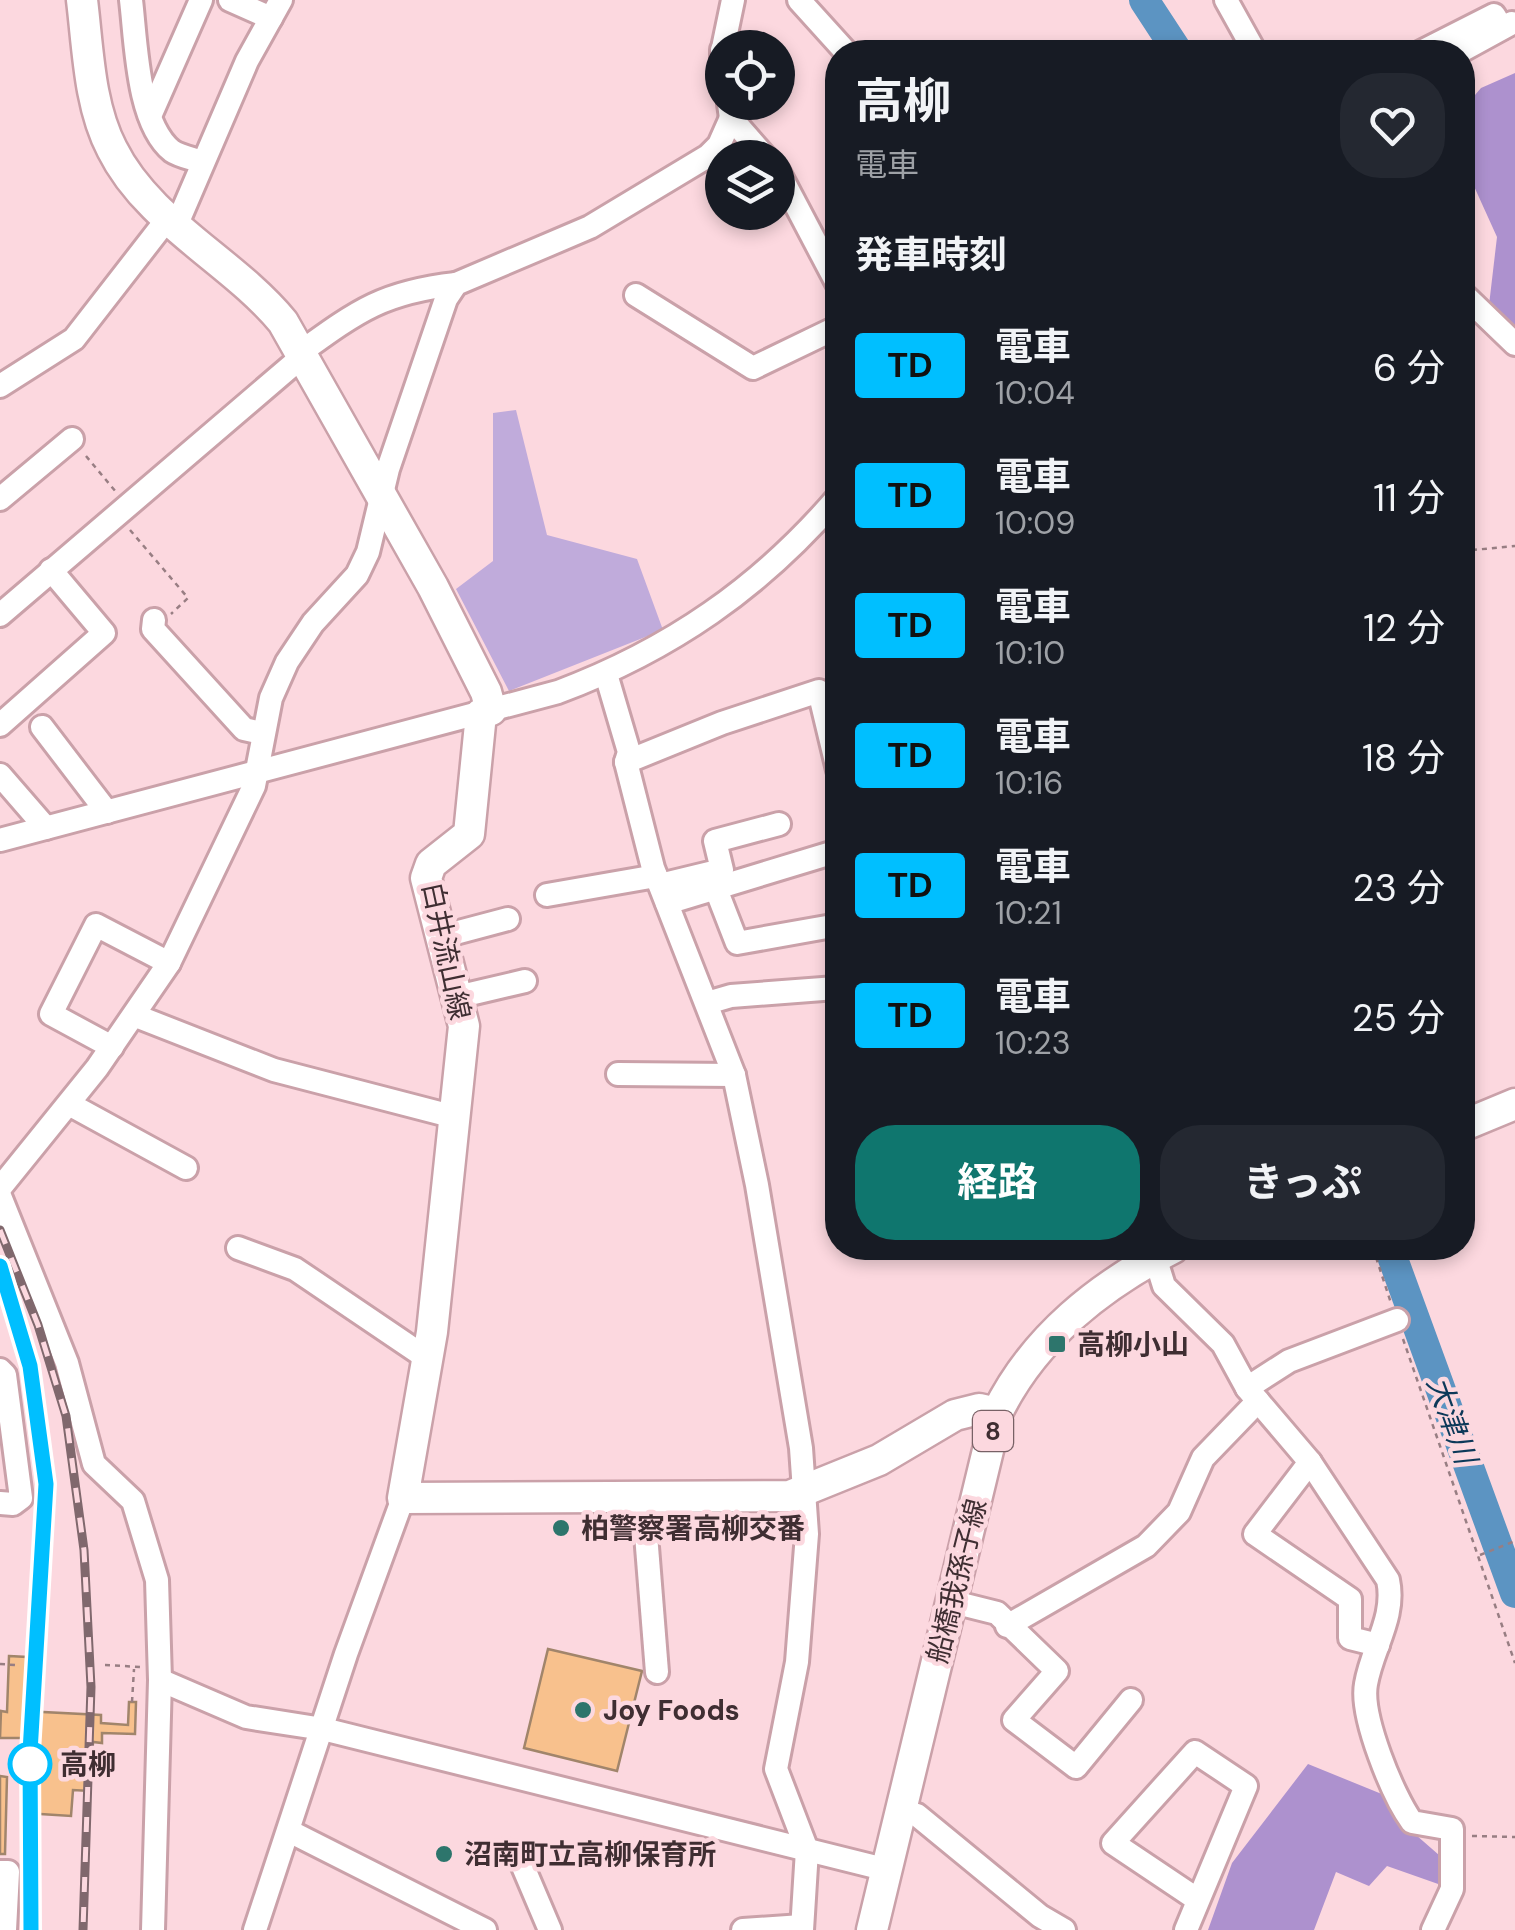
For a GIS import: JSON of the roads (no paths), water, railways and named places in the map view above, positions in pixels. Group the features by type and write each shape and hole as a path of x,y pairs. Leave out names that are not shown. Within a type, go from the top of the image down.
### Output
{"main road":[{"name":"白井流山線","path":"82,0 95,98 112,150 172,221 258,291 302,353 486,692 491,710 481,714 469,834 430,864 426,878 464,1026 428,1359 403,1498"},
{"path":"1475,1121 1515,1104"},
{"name":"船橋我孫子線","path":"872,1930 997,1413 1012,1382 1049,1336 1090,1298 1151,1260"},
{"path":"403,1498 807,1492 879,1460 954,1414 979,1409 997,1413"}],"street":[{"path":"131,0 142,87 150,116 172,151 202,162"},
{"path":"150,116 202,0"},
{"path":"0,386 74,339 172,221 276,9 230,0"},
{"path":"726,30 732,0"},
{"path":"799,0 835,40"},
{"path":"1226,0 1248,40"},
{"path":"1445,40 1494,15 1508,24 1475,43"},
{"path":"0,614 302,353 355,314 396,292 456,284 590,227 705,158"},
{"path":"795,197 825,258"},
{"path":"0,1188 136,1016 169,962 258,772 262,734 286,662 313,623 357,575 368,552 436,321 456,284"},
{"path":"636,294 753,368 825,334"},
{"path":"1475,306 1515,344"},
{"path":"0,499 72,439"},
{"path":"0,840 486,712 606,674 663,646 730,602 766,573 825,511"},
{"path":"0,725 104,633 51,570"},
{"path":"154,625 244,729 262,734"},
{"path":"606,674 661,888 734,1075 758,1185 807,1492 798,1662 776,1769 807,1850 802,1928 743,1930"},
{"path":"626,762 722,722 819,691 825,716"},
{"path":"42,727 107,812"},
{"path":"0,775 46,828"},
{"path":"661,888 722,870 716,841 779,824"},
{"path":"548,895 716,889 825,854"},
{"path":"716,889 738,943 825,927"},
{"path":"440,937 508,919"},
{"path":"112,1048 50,1014 96,925 169,962"},
{"path":"457,997 525,982"},
{"path":"708,1003 731,996 825,989"},
{"path":"136,1016 274,1070 455,1117"},
{"path":"618,1074 734,1075"},
{"path":"69,1104 186,1168"},
{"path":"0,1196 67,1363 94,1464 133,1501 157,1580 151,1672 153,1930"},
{"path":"238,1248 295,1269 428,1359"},
{"path":"1164,1260 1164,1286 1210,1326 1253,1394 1310,1462 1388,1580 1392,1600 1365,1686 1367,1725 1412,1822 1452,1829 1452,1889 1433,1930"},
{"path":"1007,1626 1146,1546 1178,1512 1203,1458 1253,1394 1289,1361 1396,1320"},
{"path":"0,1370 6,1375 21,1498 13,1504 0,1504"},
{"path":"1310,1462 1255,1534 1350,1599 1350,1638 1378,1644"},
{"path":"643,1497 657,1672"},
{"path":"255,1930 403,1498"},
{"path":"953,1602 996,1612 1057,1671 1014,1720 1076,1767 1131,1700"},
{"path":"151,1672 246,1716 323,1729 884,1869"},
{"path":"1186,1930 1246,1786 1195,1752 1113,1843 1198,1900"},
{"path":"900,1810 918,1815 1040,1916 1064,1930"},
{"path":"289,1831 486,1930"},
{"path":"519,1858 550,1930"},
{"path":"0,1872 8,1872 6,1930"}],"waterway":[{"name":"大津川","path":"1144,0 1170,40"},
{"name":"大津川","path":"1393,1260 1515,1593"}],"railway":[{"path":"0,1230 38,1325 66,1416 84,1550 91,1687 83,1930"},
{"path":"3,1276 30,1366 46,1484 30,1752 31,1930"}],"train":[{"name":"TD","path":"0,1266 30,1366 46,1484 30,1752 31,1930"}],"place":[{"name":"高柳小山","path":"1057,1344"},
{"name":"柏警察署高柳交番","path":"561,1528"},
{"name":"Joy Foods","path":"583,1710"},
{"name":"高柳","path":"30,1764"},
{"name":"沼南町立高柳保育所","path":"444,1854"}]}
